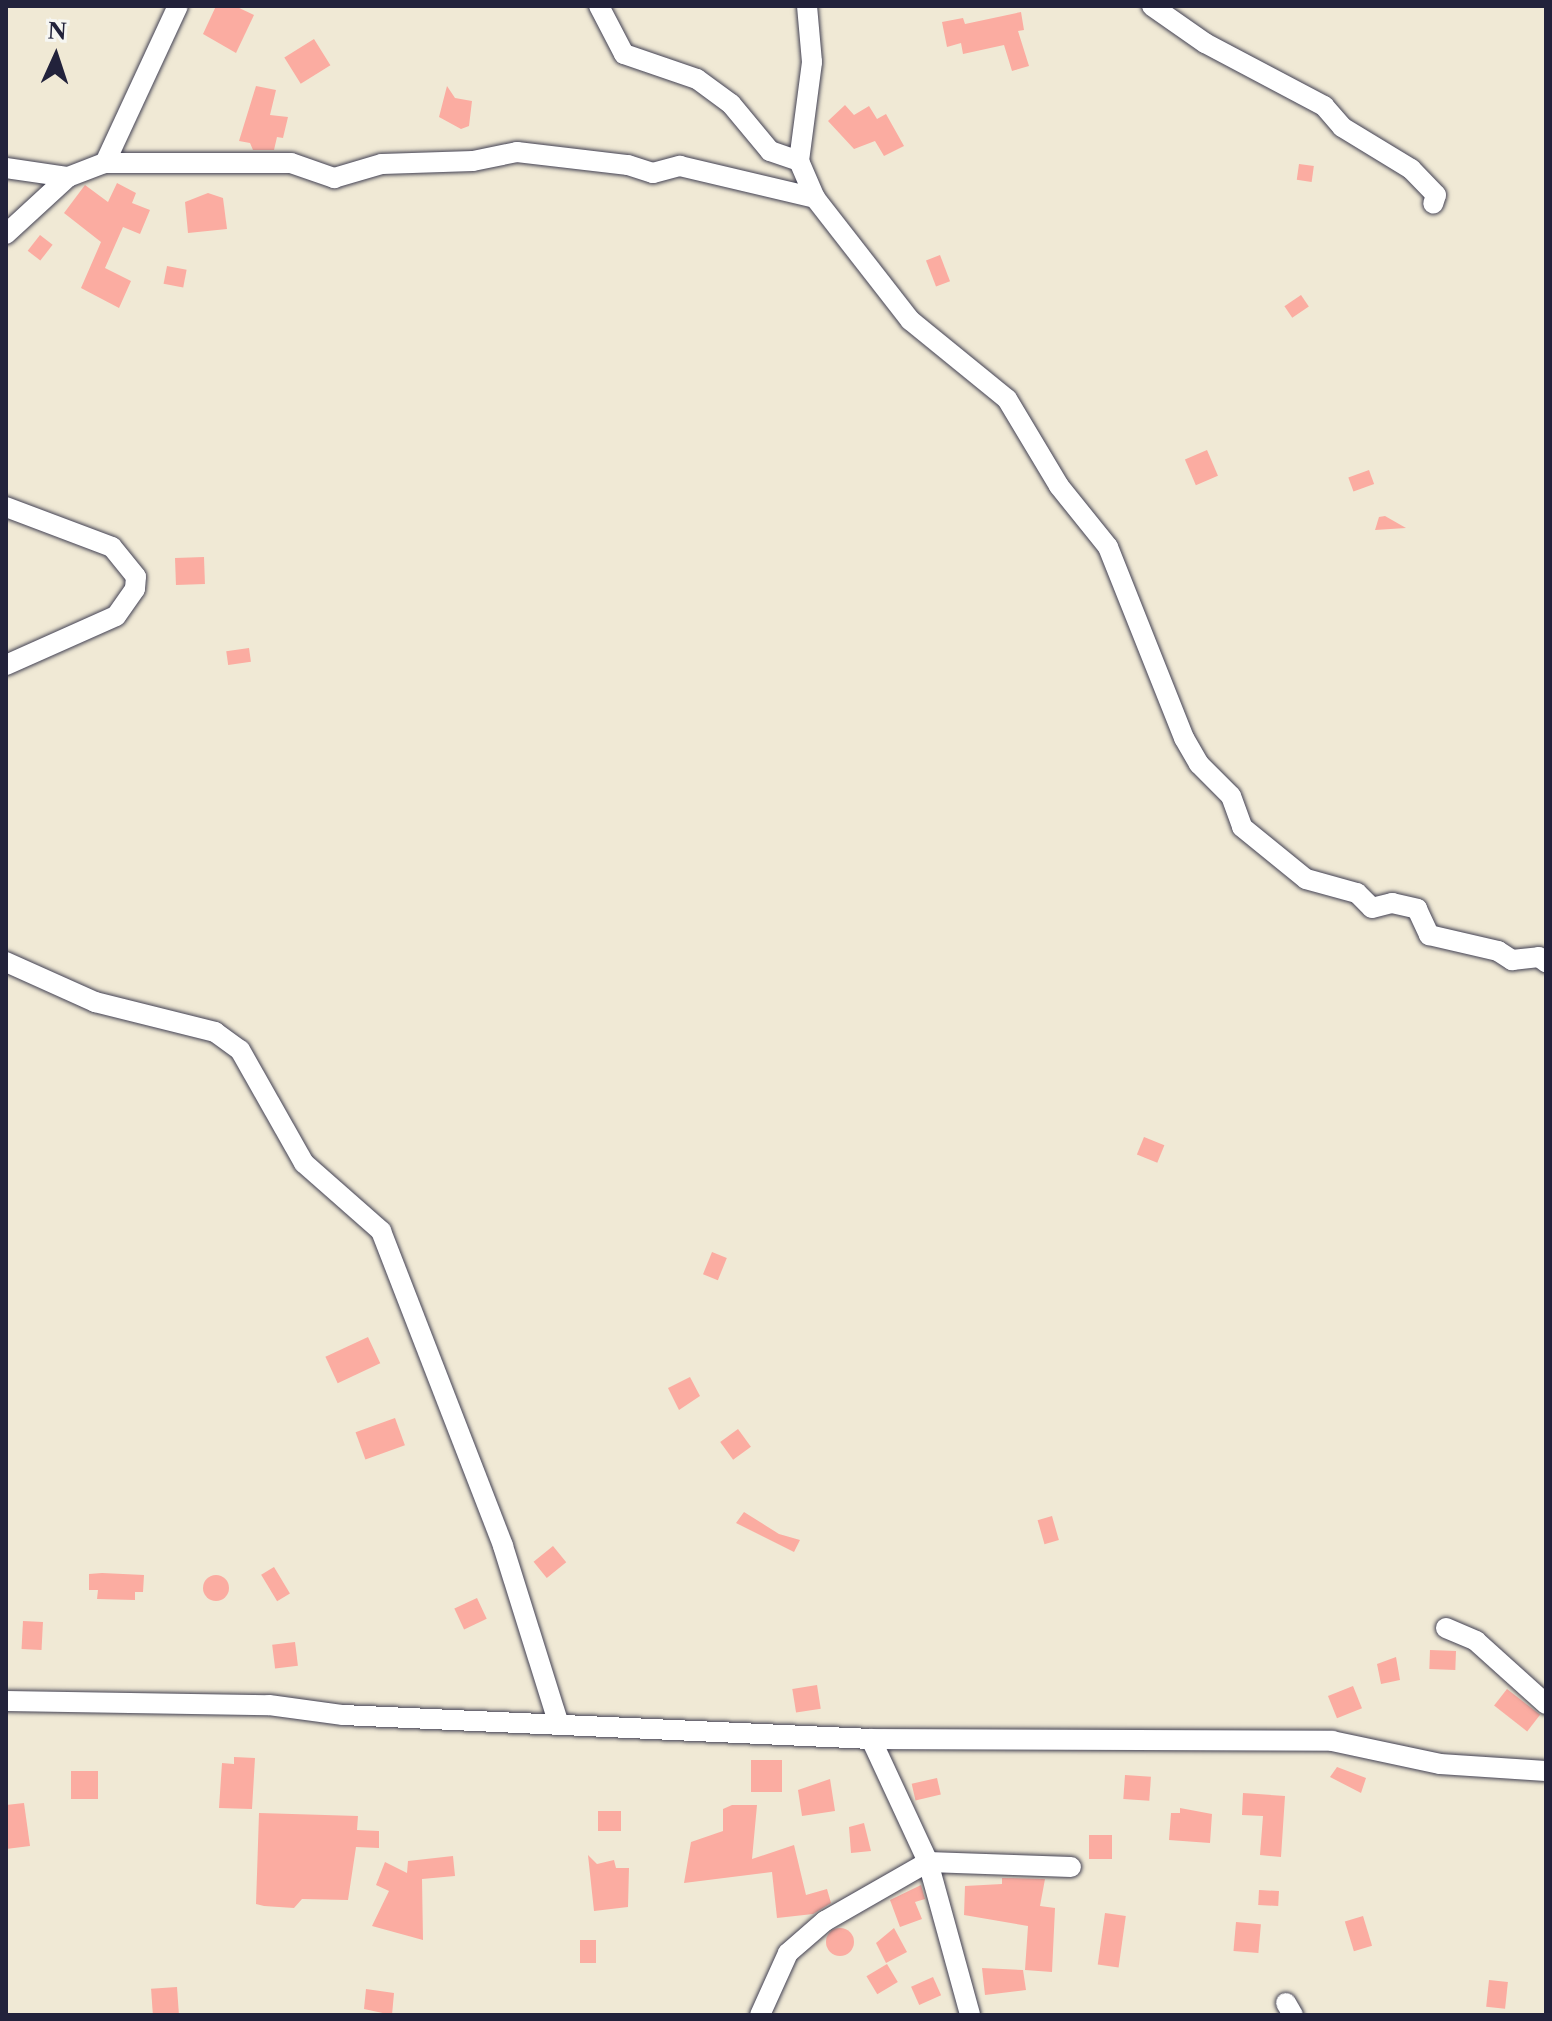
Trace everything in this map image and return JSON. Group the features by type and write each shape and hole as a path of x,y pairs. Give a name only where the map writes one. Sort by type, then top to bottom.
{"street":[{"path":"105,163 178,6"},
{"path":"599,6 624,54 697,79 731,104 770,151 799,161"},
{"path":"807,6 812,62 799,161 815,198 910,320 1007,399 1059,486 1108,547 1184,738 1199,764 1231,796 1242,827 1306,879 1357,893 1372,908 1392,903 1417,909 1429,935 1498,951 1512,960 1539,957 1546,962"},
{"path":"1152,6 1205,43 1324,106 1342,127 1411,169 1436,195 1433,204"},
{"path":"6,234 68,177 105,163 291,163 334,178 382,164 473,161 517,152 628,165 653,173 680,166 787,188 815,198"},
{"path":"6,168 68,177"},
{"path":"6,507 112,547 136,577 135,589 116,616 6,665"},
{"path":"6,962 95,1002 215,1032 240,1050 304,1163 381,1231 503,1546 558,1721"},
{"path":"1446,1628 1476,1641 1501,1669 1546,1704"},
{"path":"6,1701 269,1705 343,1715 558,1721 871,1739 1332,1741 1440,1764 1546,1771"},
{"path":"871,1739 928,1862 970,2014"},
{"path":"760,2015 788,1953 825,1921 928,1862 1071,1867"}],"building":[{"path":"216,6 235,6 254,15 236,53 203,34"},
{"path":"1021,12 1024,30 1018,31 1029,66 1012,71 1004,45 963,54 961,43 947,47 942,22 963,18 965,24"},
{"path":"314,39 330,65 301,84 284,58"},
{"path":"256,86 276,90 270,115 288,117 283,138 277,137 274,150 253,150 250,143 239,141"},
{"path":"447,86 455,98 472,101 469,126 461,129 439,117"},
{"path":"845,105 854,115 869,106 877,119 886,114 904,146 884,156 875,141 854,149 828,121"},
{"path":"1299,164 1314,166 1312,182 1297,180"},
{"path":"117,183 136,193 132,203 150,210 140,234 123,227 105,268 131,281 119,308 81,288 101,242 64,213 85,185 108,202"},
{"path":"208,193 223,198 227,229 188,233 185,202"},
{"path":"40,235 53,245 40,261 28,251"},
{"path":"940,255 950,281 936,287 926,260"},
{"path":"167,266 187,270 183,287 164,284"},
{"path":"1301,295 1309,307 1292,318 1284,306"},
{"path":"1207,450 1218,476 1196,485 1185,459"},
{"path":"1369,470 1374,484 1353,492 1348,478"},
{"path":"1385,516 1406,528 1375,530 1379,517"},
{"path":"204,557 205,584 176,585 175,558"},
{"path":"249,648 251,662 228,665 226,651"},
{"path":"1144,1137 1164,1145 1157,1163 1137,1155"},
{"path":"712,1252 727,1258 718,1280 703,1274"},
{"path":"368,1337 380,1363 338,1383 325,1357"},
{"path":"690,1377 700,1396 679,1410 668,1388"},
{"path":"395,1418 405,1445 365,1460 356,1432"},
{"path":"738,1429 751,1447 733,1460 720,1442"},
{"path":"744,1512 779,1534 800,1540 794,1552 736,1523"},
{"path":"1052,1516 1059,1540 1044,1544 1038,1520"},
{"path":"553,1546 566,1562 547,1578 534,1562"},
{"path":"274,1567 290,1594 277,1601 261,1575"},
{"path":"89,1574 144,1575 143,1592 135,1592 135,1600 97,1599 98,1590 89,1590"},
{"path":"216,1575 225,1579 229,1588 225,1597 216,1601 207,1597 203,1588 207,1579"},
{"path":"477,1598 487,1619 464,1629 454,1609"},
{"path":"23,1621 43,1622 42,1650 22,1649"},
{"path":"295,1642 298,1666 275,1669 272,1645"},
{"path":"1430,1650 1456,1651 1455,1670 1429,1669"},
{"path":"1396,1657 1400,1680 1381,1684 1377,1664"},
{"path":"817,1685 821,1709 796,1713 792,1689"},
{"path":"1353,1686 1362,1708 1337,1718 1328,1696"},
{"path":"1507,1689 1540,1715 1527,1731 1494,1706"},
{"path":"234,1757 255,1758 252,1809 219,1808 222,1763 234,1764"},
{"path":"751,1760 782,1760 782,1792 751,1792"},
{"path":"1337,1767 1366,1778 1361,1793 1330,1777"},
{"path":"71,1771 98,1771 98,1799 71,1799"},
{"path":"1125,1775 1151,1777 1149,1801 1123,1799"},
{"path":"937,1778 941,1795 915,1800 912,1784"},
{"path":"830,1779 835,1811 802,1816 798,1790"},
{"path":"1243,1793 1285,1796 1281,1857 1260,1855 1263,1816 1242,1815"},
{"path":"24,1803 30,1846 6,1849 6,1805"},
{"path":"732,1805 757,1805 752,1859 794,1845 806,1895 827,1889 831,1903 813,1914 777,1918 772,1872 684,1883 691,1842 723,1831 723,1809"},
{"path":"1180,1808 1212,1814 1210,1843 1169,1840 1171,1813 1180,1813"},
{"path":"598,1811 621,1811 621,1831 598,1831"},
{"path":"259,1813 358,1816 357,1830 379,1831 379,1848 356,1847 348,1900 302,1899 294,1908 256,1904"},
{"path":"864,1823 871,1851 851,1853 849,1827"},
{"path":"1089,1835 1112,1835 1112,1859 1089,1859"},
{"path":"588,1855 597,1864 614,1860 616,1868 629,1868 628,1907 594,1911"},
{"path":"453,1856 455,1876 422,1879 423,1940 372,1926 389,1891 376,1885 385,1862 407,1873 408,1861"},
{"path":"1002,1878 1045,1879 1040,1906 1055,1908 1052,1972 1025,1970 1028,1926 964,1915 965,1886 1002,1884"},
{"path":"921,1885 925,1899 915,1902 922,1919 900,1927 890,1900"},
{"path":"1259,1890 1279,1891 1278,1906 1258,1905"},
{"path":"1105,1913 1126,1916 1119,1967 1098,1964"},
{"path":"1363,1916 1372,1946 1354,1951 1345,1922"},
{"path":"1236,1922 1261,1924 1258,1953 1233,1951"},
{"path":"840,1928 850,1932 854,1942 850,1952 840,1956 830,1952 826,1942 830,1932"},
{"path":"894,1928 907,1952 886,1963 876,1943"},
{"path":"580,1940 596,1940 596,1963 580,1963"},
{"path":"887,1964 898,1982 877,1994 866,1976"},
{"path":"982,1968 1023,1970 1026,1990 985,1995"},
{"path":"933,1977 941,1995 919,2005 911,1987"},
{"path":"1489,1980 1508,1982 1505,2009 1486,2007"},
{"path":"177,1987 179,2015 153,2015 151,1989"},
{"path":"366,1989 394,1993 392,2015 364,2009"}]}
